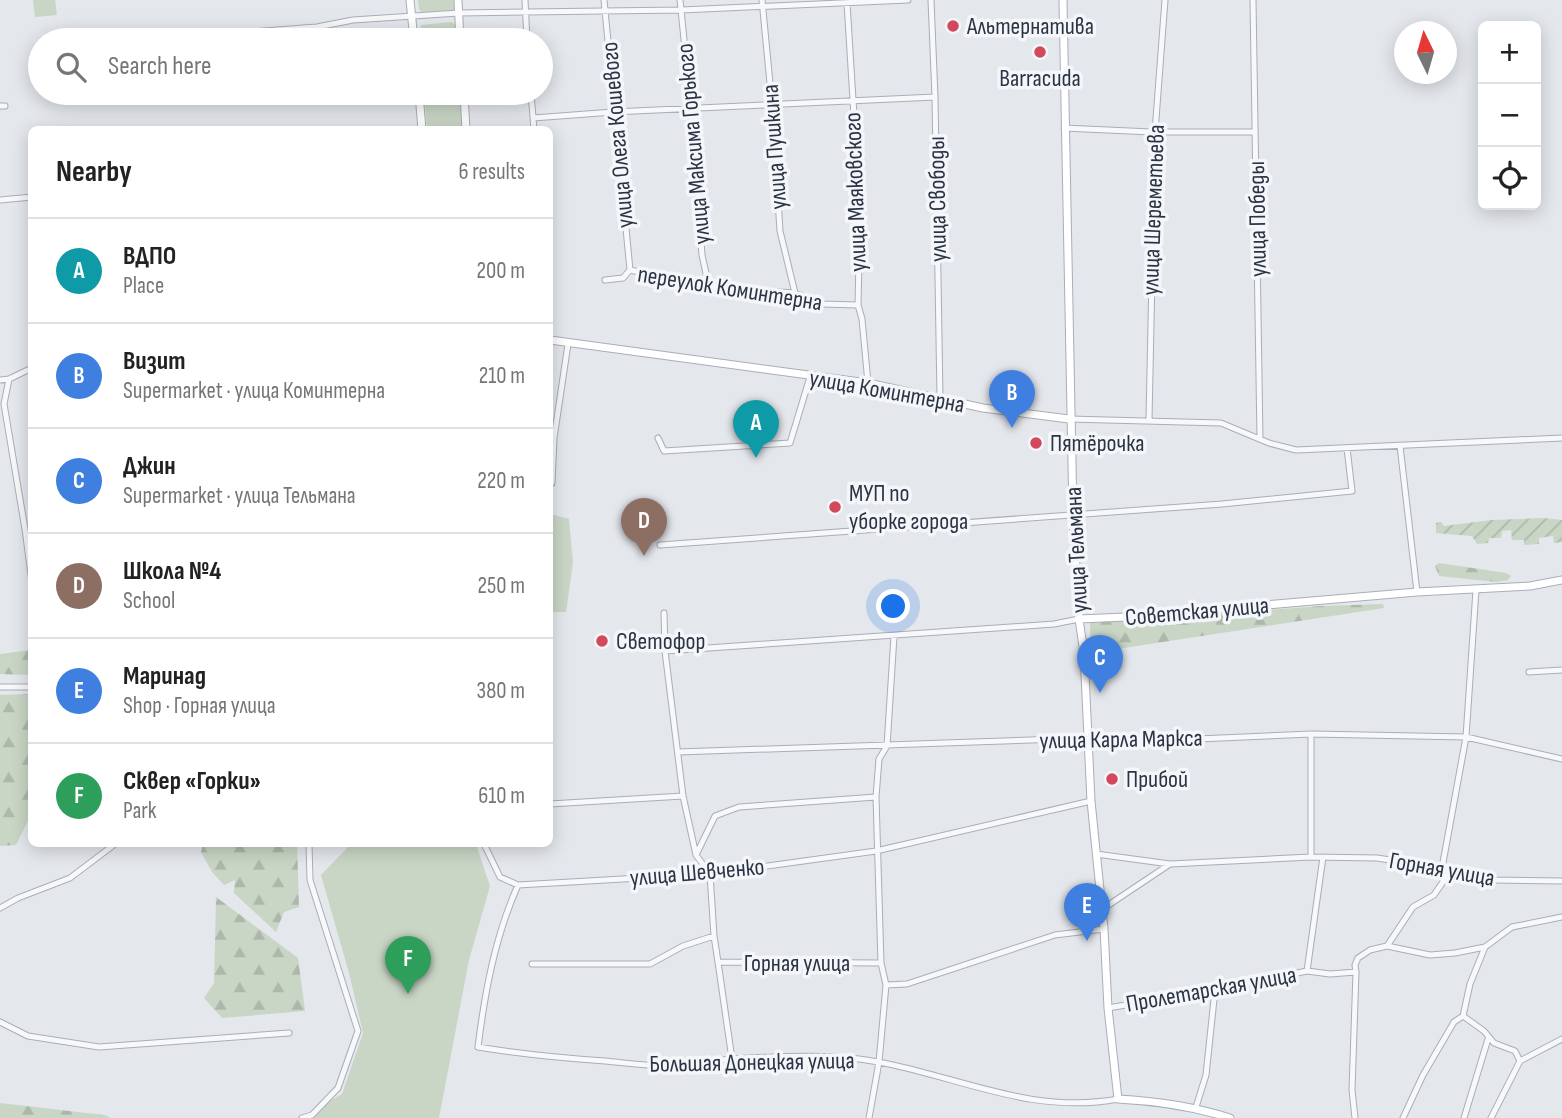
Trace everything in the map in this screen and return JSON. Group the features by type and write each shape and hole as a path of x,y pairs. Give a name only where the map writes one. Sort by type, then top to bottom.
{"street":[{"path":"410,0 413,28"},
{"path":"458,0 460,28"},
{"path":"525,0 527,28"},
{"name":"улица Олега Кошевого","path":"604,0 629,270"},
{"name":"улица Максима Горького","path":"680,0 702,255 709,287"},
{"path":"304,28 412,15 681,10 763,3 908,0"},
{"name":"улица Свободы","path":"931,0 940,398"},
{"name":"улица Тельмана","path":"1063,0 1069,419 1073,513 1079,619 1084,653 1091,801 1118,1099"},
{"name":"улица Шереметьева","path":"1149,420 1149,324 1156,132 1165,0"},
{"name":"улица Победы","path":"1253,0 1260,439"},
{"name":"улица Маяковского","path":"846,2 860,214 858,305 868,383"},
{"name":"улица Пушкина","path":"763,3 780,231 794,293"},
{"path":"533,118 935,97"},
{"path":"420,105 422,126"},
{"path":"465,105 466,126"},
{"path":"532,105 534,126"},
{"path":"1064,128 1255,132"},
{"path":"0,200 28,197"},
{"name":"переулок Коминтерна","path":"606,279 623,278 629,270 709,287 794,293 822,304 858,305"},
{"name":"улица Коминтерна","path":"553,341 868,383 983,408 1069,419 1221,423 1296,450 1562,438"},
{"path":"553,460 568,344"},
{"path":"0,380 9,379 28,370"},
{"path":"658,438 664,451 790,443 810,377"},
{"path":"9,379 4,404 28,547"},
{"path":"1400,446 1417,592"},
{"path":"660,545 1352,492 1348,448"},
{"name":"Советская улица","path":"665,651 1054,624 1079,619 1417,592 1530,586 1562,580"},
{"path":"1442,868 1466,737 1476,590"},
{"path":"664,613 665,651 684,796 696,855 710,874 714,936"},
{"path":"876,851 878,760 887,746 894,636"},
{"path":"1529,672 1562,670"},
{"path":"0,687 28,687"},
{"path":"1311,734 1311,856"},
{"name":"улица Карла Маркса","path":"678,752 1088,738 1106,743 1311,734 1466,737 1562,759"},
{"path":"553,804 684,796"},
{"path":"696,855 715,817 739,807 876,797"},
{"name":"улица Шевченко","path":"518,885 710,874 876,851 1091,801"},
{"path":"0,908 18,898 71,878 111,847"},
{"path":"302,1118 312,1115 338,1088 358,1031 310,880 309,847"},
{"path":"485,847 500,877 518,885"},
{"name":"Горная улица","path":"876,851 881,963 886,985 907,984 1055,935 1104,929"},
{"name":"Горная улица","path":"1096,854 1170,864 1311,856 1377,858 1495,880 1562,881"},
{"path":"1307,971 1323,857"},
{"path":"1101,910 1170,864"},
{"path":"1387,946 1413,907 1434,895 1451,870"},
{"name":"Большая Донецкая улица","path":"518,885 495,948 483,1006 478,1048 522,1055 670,1066 732,1059 837,1057 879,1062 922,1072 974,1089 1042,1101 1070,1104 1118,1099 1158,1101 1196,1107 1230,1118"},
{"path":"1355,1118 1352,1090 1355,965 1358,958 1370,950 1387,946 1430,955 1485,947 1512,927 1562,917"},
{"name":"Горная улица","path":"532,964 650,964 683,946 714,936 718,962 881,963"},
{"path":"1403,1118 1454,1022 1464,1016 1470,984 1485,947"},
{"path":"718,962 732,1059"},
{"name":"Пролетарская улица","path":"1108,1008 1307,971 1330,974 1356,972"},
{"path":"869,1118 879,1062 886,985"},
{"path":"1196,1107 1206,1075 1215,990"},
{"path":"1464,1016 1484,1031 1488,1039 1515,1051 1520,1061"},
{"path":"0,1022 28,1036 99,1048 289,1033"},
{"path":"1464,1118 1488,1039"},
{"path":"1491,1118 1520,1061 1562,1039"}],"green space":[{"path":"33,0 55,0 57,15 35,17"},
{"path":"418,0 457,0 457,8 452,11 422,13"},
{"path":"452,22 457,28 421,28 421,25"},
{"path":"425,105 462,105 463,126 427,126"},
{"path":"553,515 569,519 573,563 566,612 553,612"},
{"path":"1492,520 1562,520 1562,542 1554,543 1553,536 1539,538 1539,544 1524,545 1524,540 1512,540 1511,530 1502,531 1501,538 1489,538 1488,543 1477,544 1472,536 1436,533 1436,523 1441,522 1444,526"},
{"path":"1439,563 1511,576 1508,580 1496,582 1439,576 1435,566"},
{"path":"1383,604 1384,608 1091,653 1090,623"},
{"path":"28,650 28,675 0,674 0,654"},
{"path":"28,694 28,821 16,845 0,846 0,695"},
{"path":"202,847 297,847 299,907 284,912 276,932 234,893 235,880 224,885 212,872 201,852"},
{"path":"348,847 477,847 490,886 469,960 439,1118 301,1118 342,1094 363,1033 321,875"},
{"path":"216,897 298,958 305,1011 222,1018 204,998 214,983"},
{"path":"0,1103 104,1115 111,1118 0,1118"}],"place":[{"name":"Альтернатива","path":"953,26"},
{"name":"Barracuda","path":"1040,52"},
{"name":"Визит","path":"1012,428"},
{"name":"Пятёрочка","path":"1036,443"},
{"name":"ВДПО","path":"756,458"},
{"name":"МУП по уборке города","path":"835,507"},
{"name":"Школа №4","path":"644,556"},
{"name":"Светофор","path":"602,641"},
{"name":"Джин","path":"1100,693"},
{"name":"Прибой","path":"1112,779"},
{"name":"Маринад","path":"1087,941"},
{"name":"Сквер «Горки»","path":"408,994"}]}
